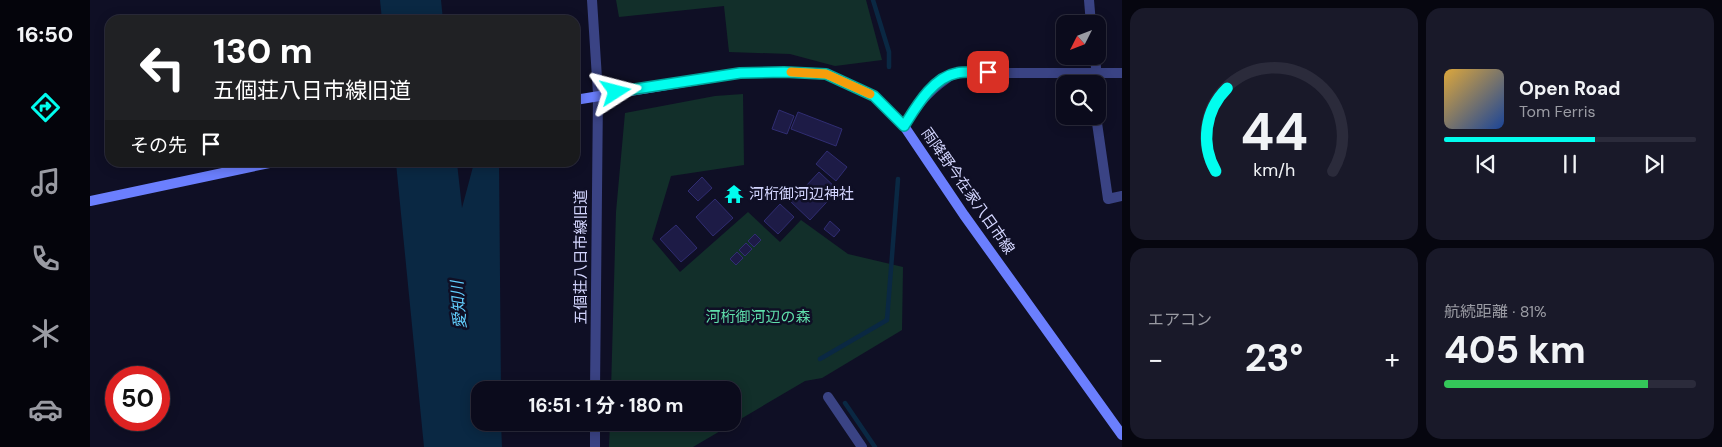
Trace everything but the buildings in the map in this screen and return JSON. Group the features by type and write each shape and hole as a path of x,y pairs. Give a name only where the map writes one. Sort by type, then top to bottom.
{"main road":[{"name":"雨降野今在家八日市線","path":"580,98 740,73 784,72 826,74 874,96 904,126 964,215 1122,435"},
{"path":"90,201 250,167"}],"street":[{"name":"五個荘八日市線旧道","path":"592,0 598,94 595,381"},
{"path":"1089,0 1090,15"},
{"path":"1096,65 1097,74"},
{"path":"904,126 919,102 939,83 955,73 1097,74 1122,72"},
{"path":"1097,125 1108,199 1122,196"},
{"path":"828,397 862,447"},
{"path":"595,431 595,447"}],"green space":[{"path":"616,0 866,0 882,60 835,66 790,54 729,52 724,6 619,17"},
{"name":"河桁御河辺の森","path":"743,94 744,165 671,176 652,239 680,272 748,212 780,242 801,220 848,254 903,267 902,330 822,378 805,381 741,419 741,381 611,381 616,212 625,113 715,96"},
{"name":"河桁御河辺の森","path":"610,431 720,431 693,447 609,447"}],"water":[{"path":"380,0 441,0 442,15 382,15"},
{"name":"愛知川","path":"396,167 457,167 462,208 473,167 499,167 501,381 471,381 471,431 501,431 502,447 424,447"}],"waterway":[{"path":"873,0 889,52 889,67"},
{"path":"820,359 887,320 898,179"},
{"path":"845,403 875,447"}],"slow traffic":[{"path":"791,72 826,74 870,94"}],"place":[{"name":"河桁御河辺神社","path":"734,194"}],"route":[{"path":"616,92 740,73 784,72 826,74 874,96 904,126 919,102 939,83 955,73 988,72"}]}
